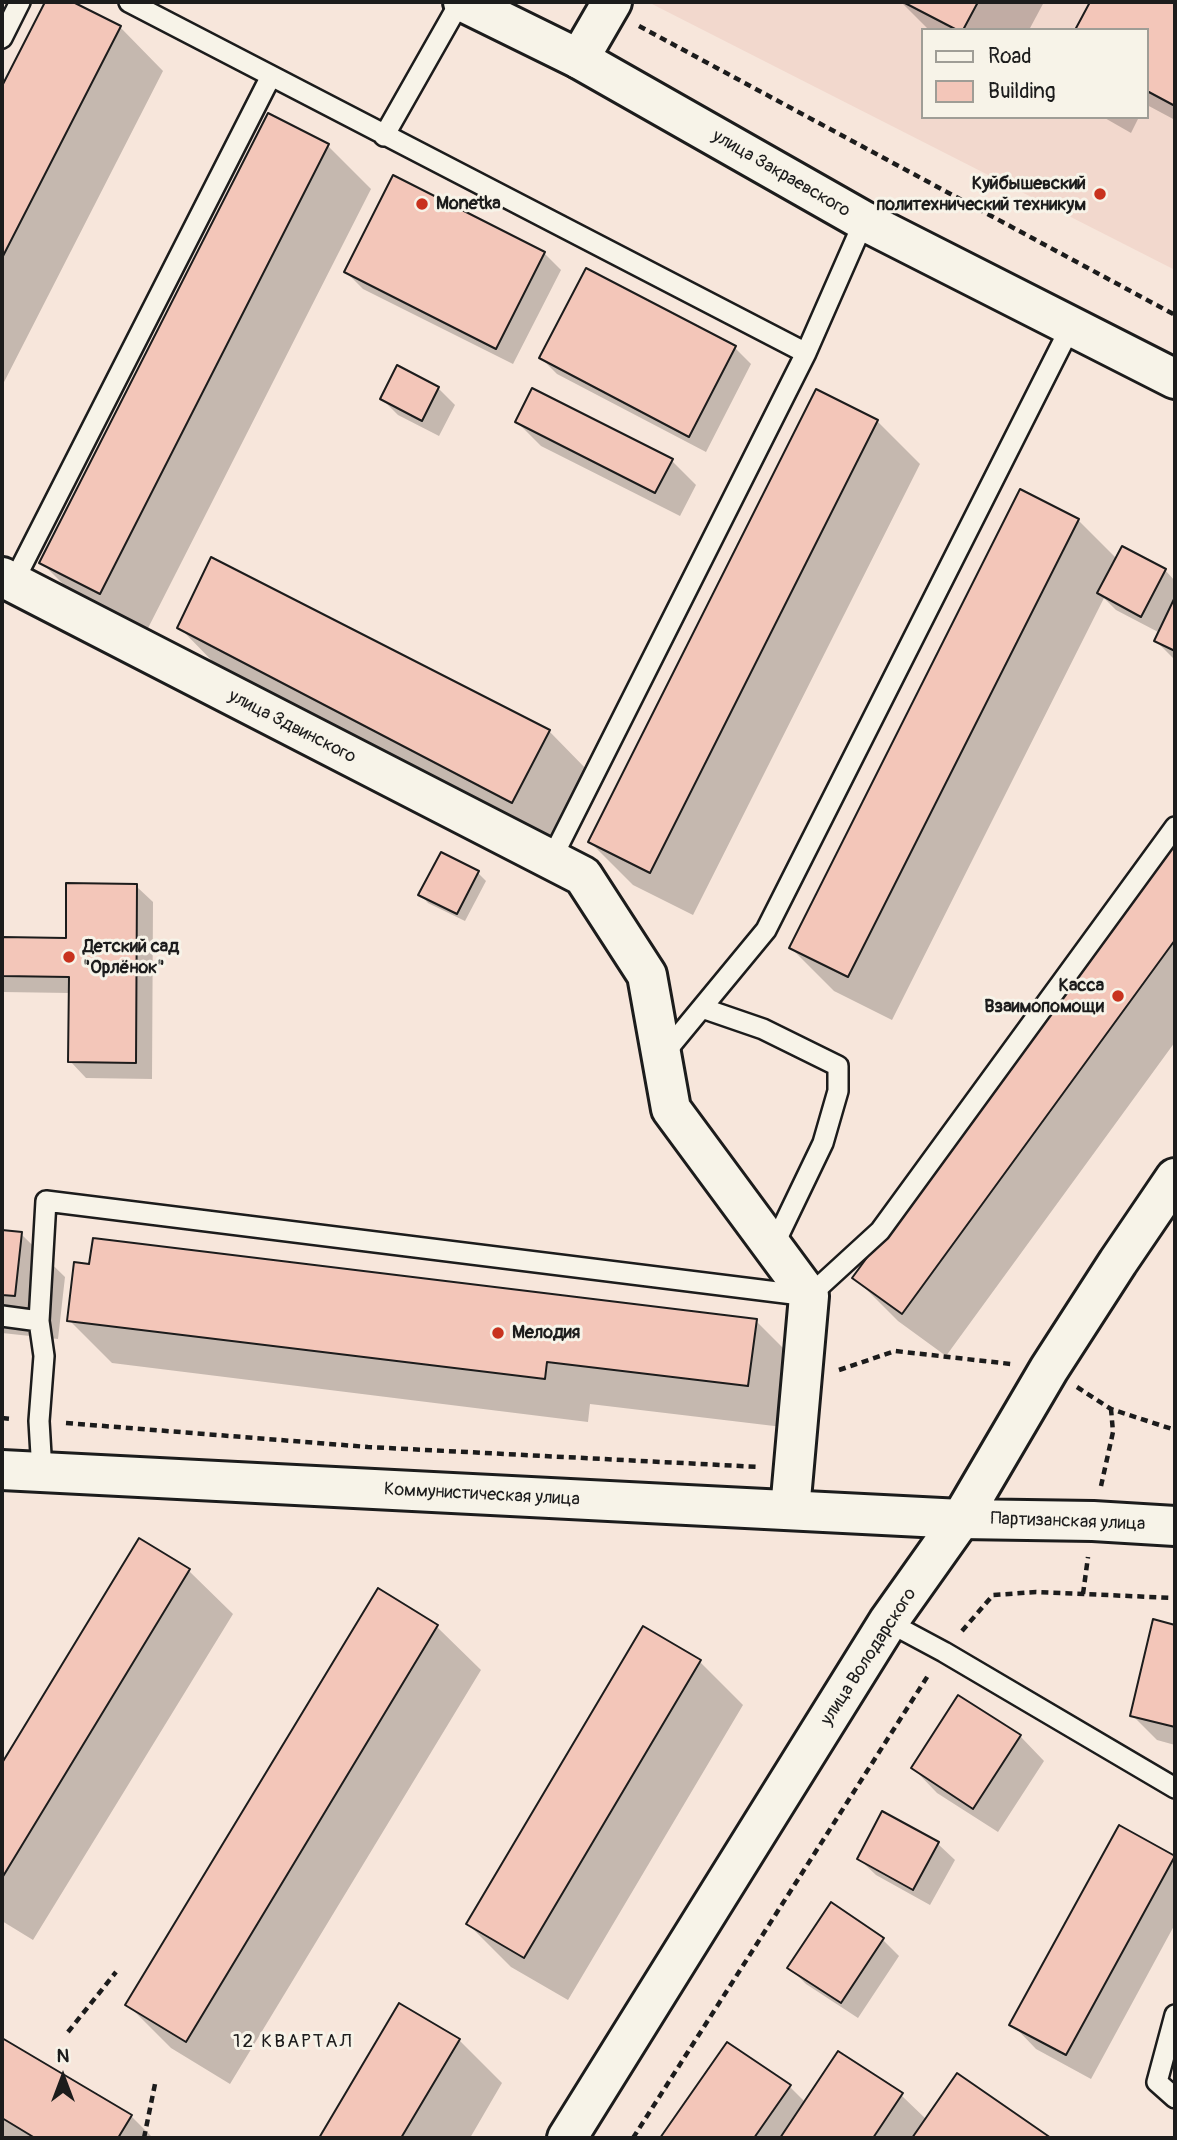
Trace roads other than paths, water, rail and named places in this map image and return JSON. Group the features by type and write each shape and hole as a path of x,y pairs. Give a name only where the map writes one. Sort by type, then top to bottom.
{"street":[{"name":"улица Закраевского","path":"461,2 579,59 864,221 1175,379"},
{"path":"579,59 610,6"},
{"name":"улица Здвинского","path":"7,580 567,868"},
{"path":"567,868 647,975 671,1109 809,1296 790,1510"},
{"name":"улица Володарского","path":"567,2138 888,1622 961,1519 1049,1370 1175,1178"},
{"name":"Коммунистическая улица","path":"2,1470 961,1519"},
{"name":"Партизанская улица","path":"961,1519 1093,1521 1175,1526"}],"lane":[{"path":"2,38 20,2"},
{"path":"129,2 806,353"},
{"path":"384,136 461,2"},
{"path":"7,580 271,76"},
{"path":"567,868 806,353 864,221"},
{"path":"661,1056 766,930 1071,326"},
{"path":"42,1472 39,1421 44,1356 39,1321 46,1201 809,1296 880,1231 1175,827"},
{"path":"702,1008 763,1029 838,1066 838,1091 823,1143 773,1247"},
{"path":"2,1316 39,1321"},
{"path":"888,1622 1175,1788"},
{"path":"1175,2015 1157,2082 1175,2098"}],"place":[{"name":"Куйбышевский политехнический техникум","path":"1100,194"},
{"name":"Monetka","path":"422,204"},
{"name":"Детский сад \"Орлёнок\"","path":"69,957"},
{"name":"Касса Взаимопомощи","path":"1118,996"},
{"name":"Мелодия","path":"498,1333"}],"district":[{"name":"12 КВАРТАЛ","path":"293,2042"}]}
